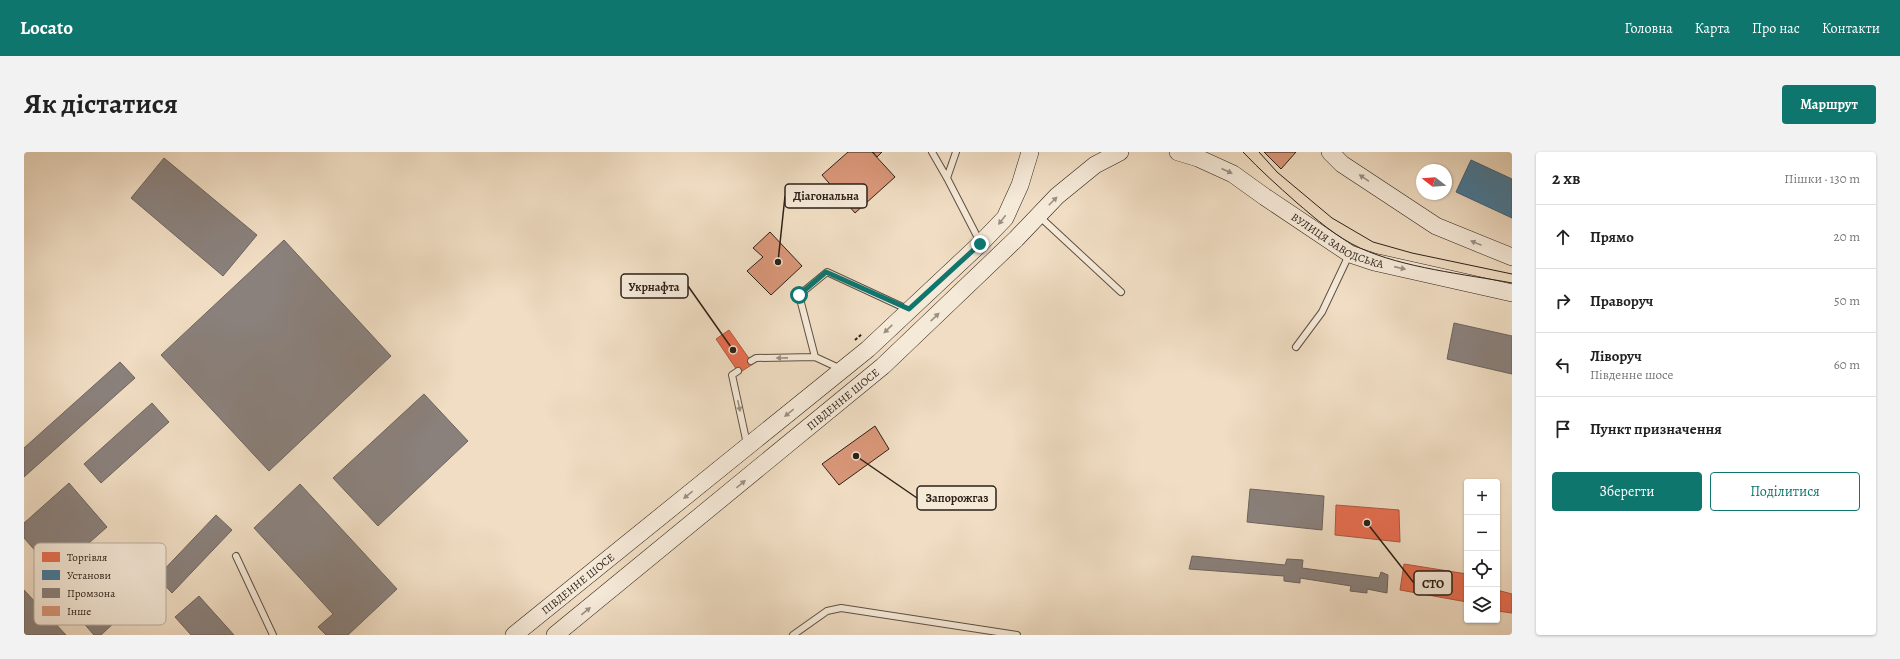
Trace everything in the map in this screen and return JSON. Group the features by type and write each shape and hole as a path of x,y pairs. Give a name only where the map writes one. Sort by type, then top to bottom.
{"main road":[{"name":"ПІВДЕННЕ ШОСЕ","path":"514,635 868,349 980,244 1005,218 1020,185 1030,152"},
{"name":"ПІВДЕННЕ ШОСЕ","path":"555,635 616,587 883,366 1039,216 1057,196 1095,165 1120,152"},
{"name":"ВУЛИЦЯ ЗАВОДСЬКА","path":"1178,152 1198,158 1233,174 1350,254 1374,262 1512,293"},
{"path":"1330,152 1342,164 1436,226 1512,258"},
{"path":"601,565 616,587"}],"lane":[{"path":"932,152 947,178 980,244"},
{"path":"947,178 956,152"},
{"path":"1039,216 1120,292"},
{"path":"1296,347 1322,312 1350,254"},
{"path":"815,357 799,295 826,272 909,309"},
{"path":"751,361 756,358 815,357 842,370"},
{"path":"738,371 732,375 747,447"},
{"path":"236,556 272,635"},
{"path":"793,635 827,611 841,608 1018,635"}],"path":[{"path":"851,344 862,334"}],"building: Торгівля":[{"path":"729,330 753,364 739,373 716,339"},
{"path":"1336,505 1399,510 1400,542 1335,535"},
{"path":"1404,564 1464,574 1464,601 1400,590"},
{"path":"1500,591 1512,594 1512,613 1500,611"}],"building: Установи":[{"path":"1471,160 1512,179 1512,218 1456,192"}],"building: Промзона":[{"path":"164,158 257,235 223,276 131,198"},
{"path":"284,240 391,356 269,471 161,355"},
{"path":"1454,323 1512,336 1512,374 1447,359"},
{"path":"120,362 135,378 24,477 24,448"},
{"path":"424,394 468,441 378,526 333,478"},
{"path":"152,403 169,422 101,483 84,464"},
{"path":"69,483 107,527 89,543 34,543 34,549 24,538 24,523"},
{"path":"300,484 397,589 348,635 326,635 318,627 333,614 254,528"},
{"path":"1250,489 1324,496 1322,530 1247,522"},
{"path":"216,515 232,530 172,593 166,587 166,568"},
{"path":"1192,556 1285,565 1287,559 1303,560 1302,568 1379,578 1381,572 1388,575 1387,593 1367,589 1367,593 1350,591 1351,586 1300,578 1300,583 1284,581 1284,576 1189,569"},
{"path":"24,590 34,601 34,625 57,625 66,635 24,635"},
{"path":"199,596 234,635 191,635 175,617"},
{"path":"85,625 112,625 101,635 94,635"}],"building: Інше":[{"path":"848,152 872,152 895,177 855,213 822,175"},
{"path":"873,152 882,152 877,157"},
{"path":"1264,152 1296,152 1281,169"},
{"path":"770,232 802,266 771,295 747,271 763,257 753,248"},
{"path":"875,426 889,449 839,485 822,464"}],"tram line":[{"path":"1243,152 1296,202 1334,233 1351,244 1396,261 1512,283"},
{"path":"1259,152 1277,172 1332,218 1373,242 1412,253 1512,274"}],"place":[{"name":"Діагональна","path":"778,262"},
{"name":"Укрнафта","path":"733,350"},
{"name":"Запорожгаз","path":"856,456"},
{"name":"СТО","path":"1367,523"}],"route":[{"path":"799,295 826,272 909,309 980,244"}]}
